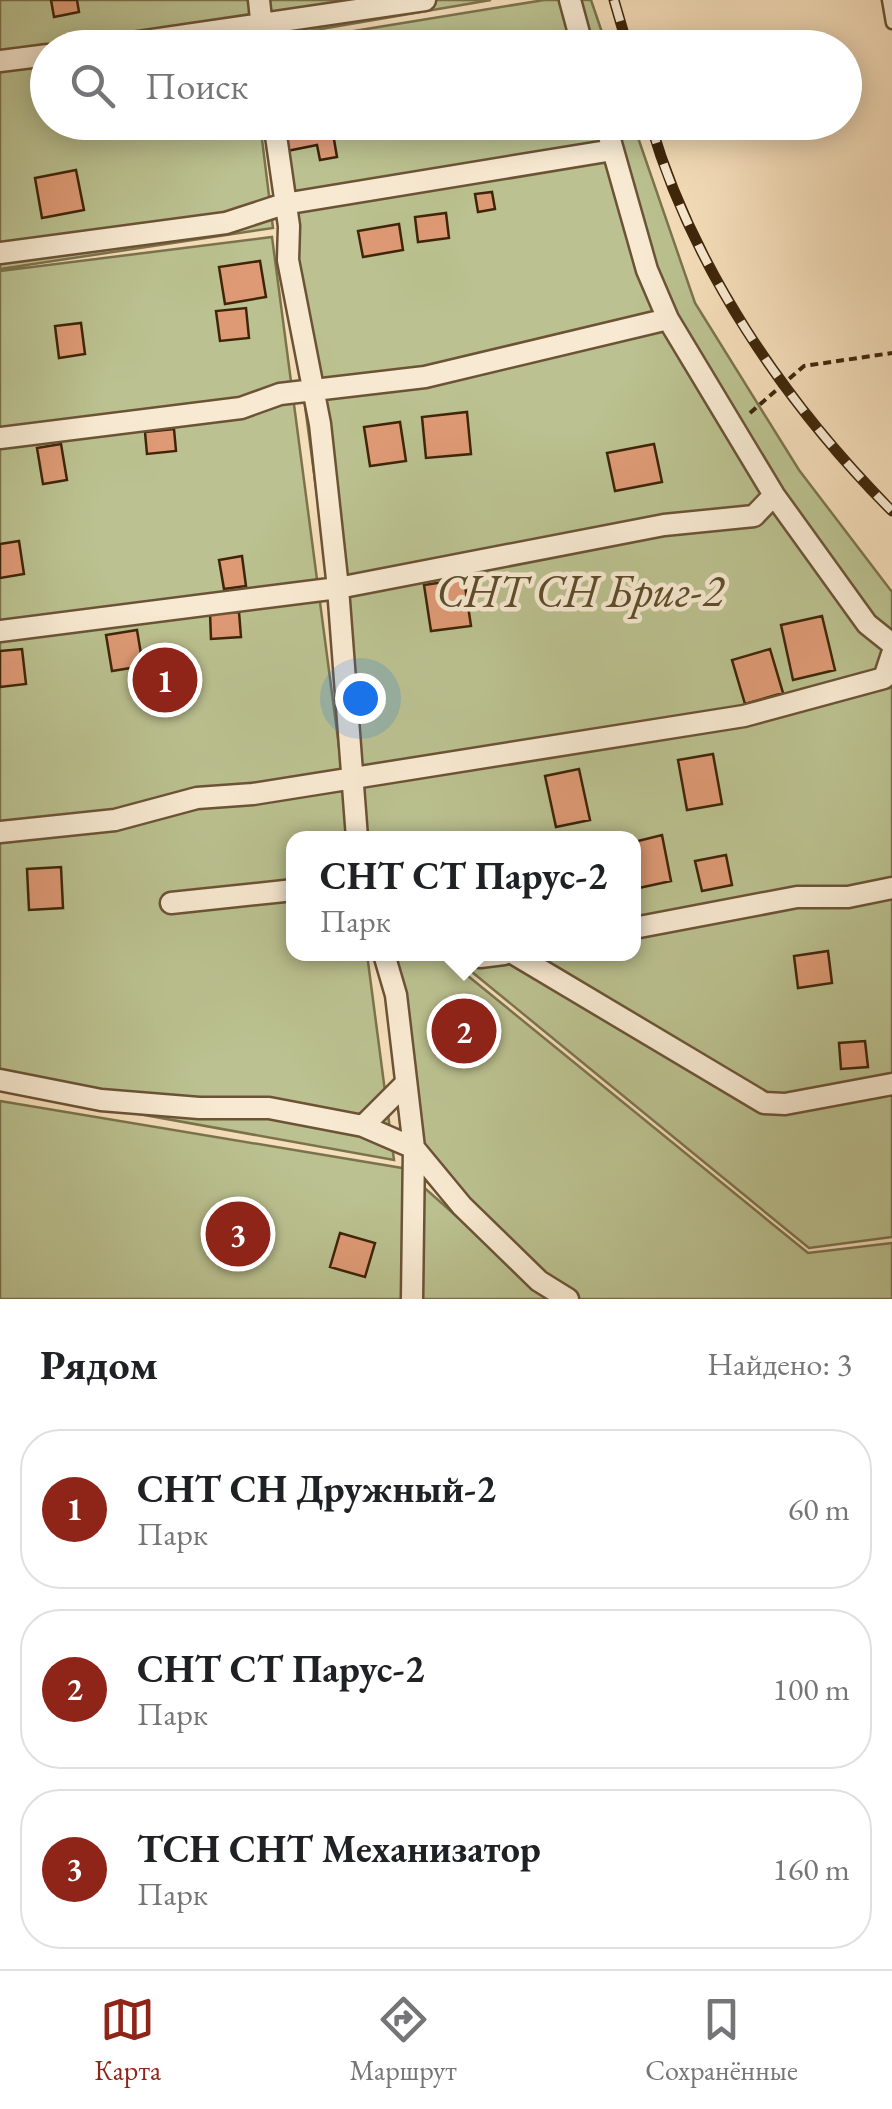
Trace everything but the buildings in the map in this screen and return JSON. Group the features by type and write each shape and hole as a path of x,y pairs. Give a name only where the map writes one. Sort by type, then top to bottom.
{"street":[{"path":"259,0 262,30"},
{"path":"220,30 425,0"},
{"path":"570,0 579,30"},
{"path":"0,62 30,57"},
{"path":"276,140 289,226 288,260 320,424 338,588 356,831"},
{"path":"610,140 647,270 668,319 774,494 867,624 892,644"},
{"path":"0,253 226,224 284,204 613,150"},
{"path":"0,438 241,408 280,394 425,378 668,319"},
{"path":"0,631 338,588 664,526 754,516 774,494"},
{"path":"0,832 115,820 197,798 253,794 352,774 744,716 884,678 892,654"},
{"path":"641,927 797,898 848,897 892,888"},
{"path":"171,903 286,891"},
{"path":"386,961 396,995 414,1148 412,1299"},
{"path":"526,961 764,1103 785,1104 892,1084"},
{"path":"0,1080 101,1100 199,1108 269,1108 363,1126 414,1148 462,1206 539,1281 568,1299"},
{"path":"363,1126 404,1085"}],"lane":[{"path":"888,0 892,22"}],"path":[{"path":"733,422 761,407 804,366 892,353"}],"green space":[{"path":"0,0 491,0 315,30 30,30 30,140 262,140 273,228 0,269"},
{"path":"544,0 591,0 601,30 360,30"},
{"name":"СНТ СН Бриг-2","path":"269,140 639,140 695,303 799,470 892,592 892,1237 809,1248 459,961 641,961 641,831 362,831"},
{"path":"272,237 350,831 286,831 286,961 368,961 394,1160 0,1089 0,271"},
{"path":"384,961 450,961 808,1253 892,1243 892,1299 556,1299 404,1161"},
{"path":"0,1101 402,1168 550,1299 0,1299"}],"railway":[{"path":"614,0 623,30"},
{"path":"656,140 691,230 747,331 815,425 892,511"}],"place":[{"name":"СНТ СН Дружный-2","path":"165,680"},
{"name":"СНТ СТ Парус-2","path":"464,1031"},
{"name":"ТСН СНТ Механизатор","path":"238,1234"}]}
